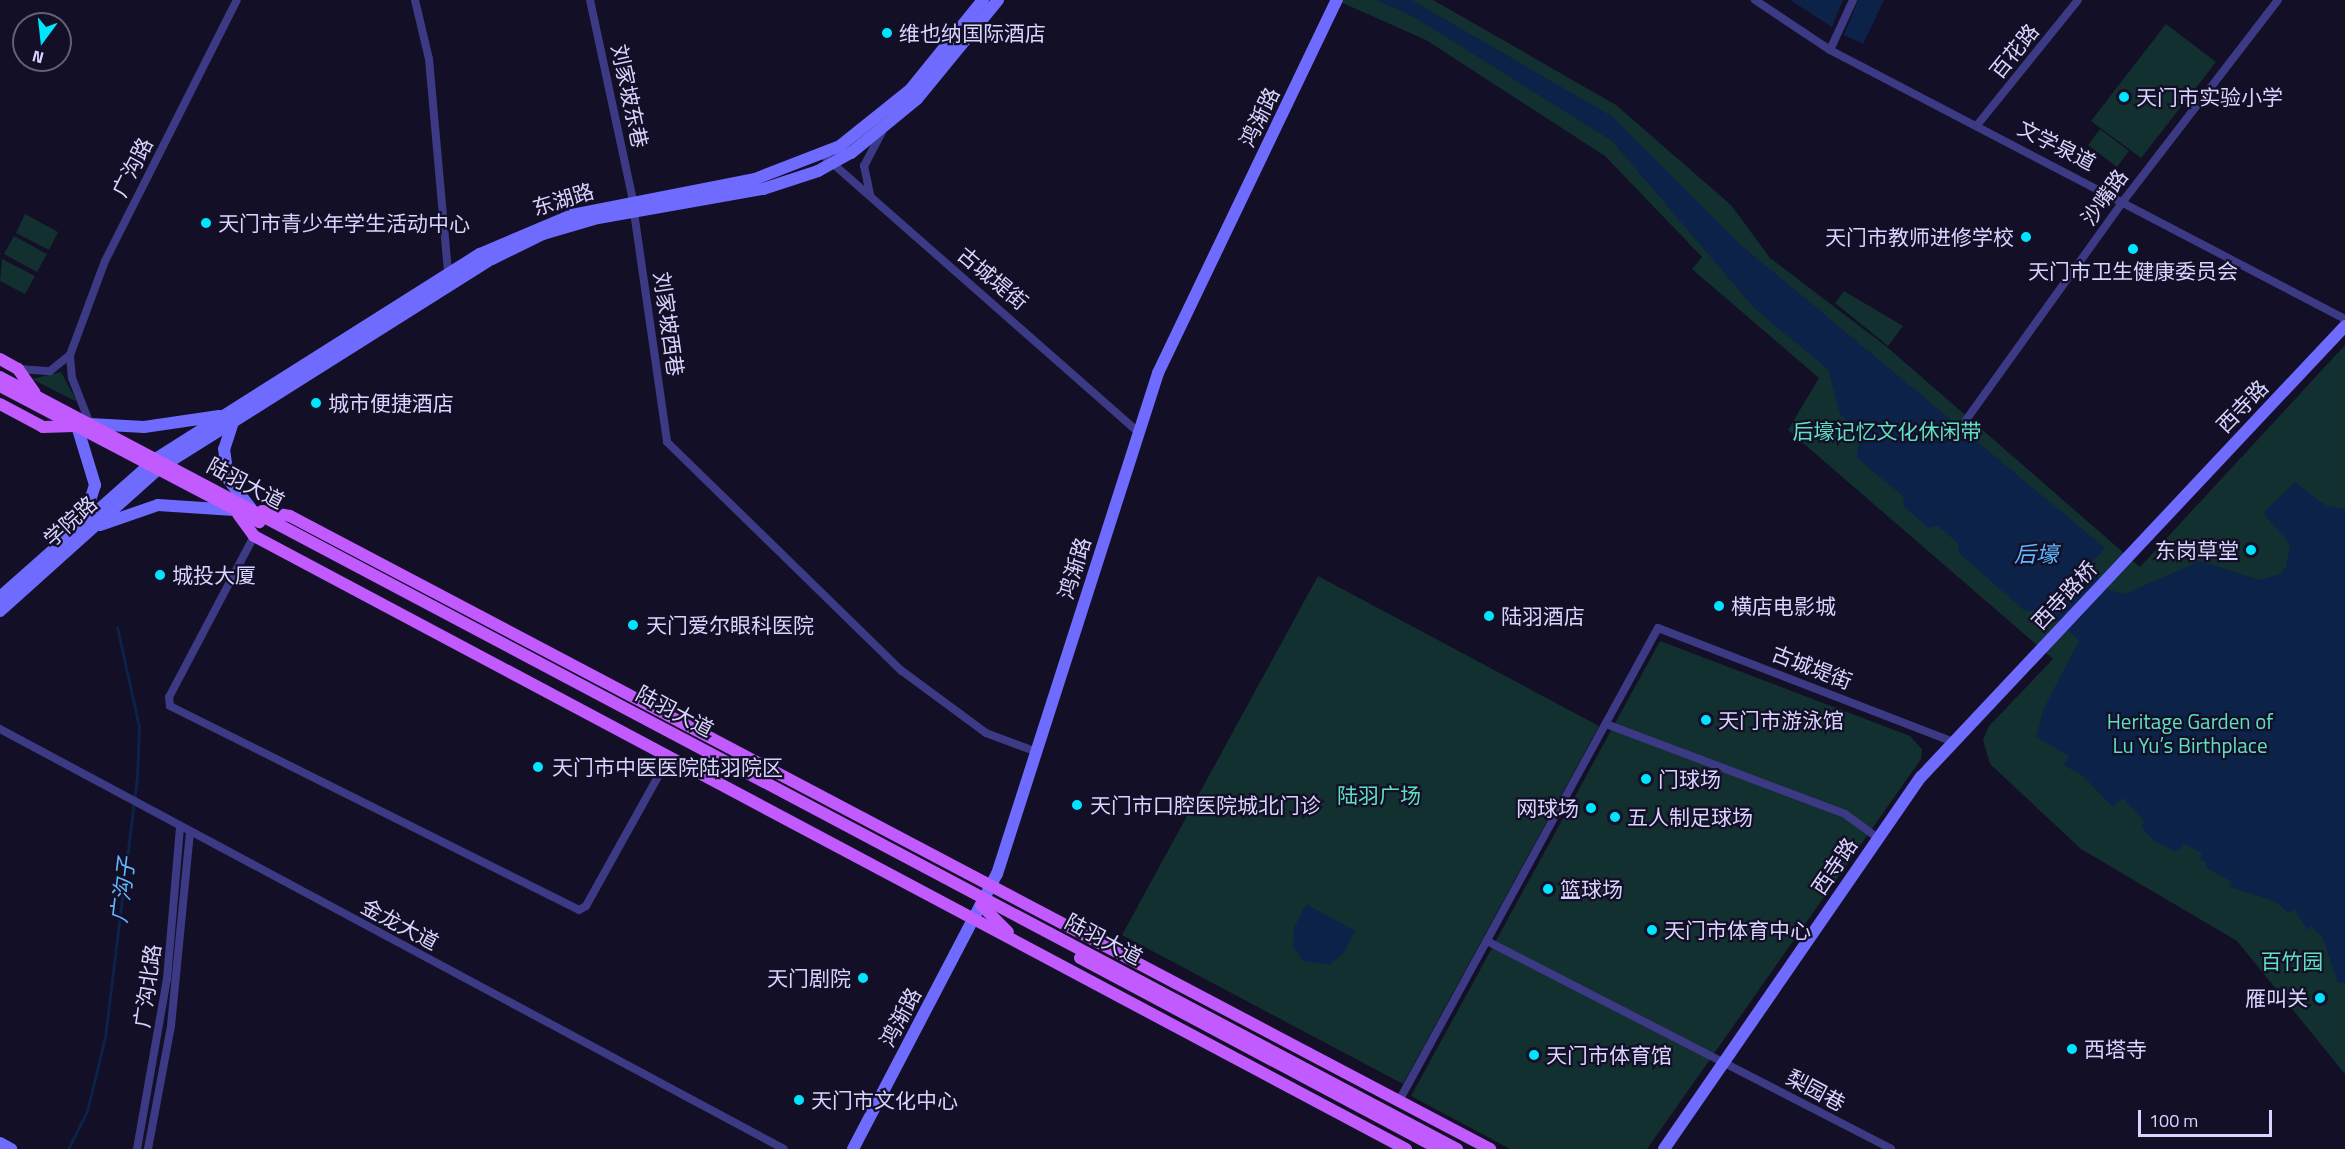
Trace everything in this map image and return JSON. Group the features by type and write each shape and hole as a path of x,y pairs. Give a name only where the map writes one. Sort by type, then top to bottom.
{"main road":[{"name":"东湖路","path":"230,418 448,272 539,226 738,183 823,155 855,136 906,94 983,0"},
{"name":"东湖路","path":"158,463 509,250 561,228 633,206 763,189 832,164 884,129 930,85 998,0"},
{"name":"鸿渐路","path":"853,1149 992,884 1037,752 1137,431 1161,365 1337,0"},
{"name":"西寺路","path":"2168,513 2345,326"},
{"path":"0,359 18,369 37,396"},
{"name":"陆羽大道","path":"0,376 90,424 236,510 1458,1149"},
{"name":"陆羽大道","path":"0,386 77,426 252,509 1439,1149"},
{"path":"0,404 43,427 77,426 95,485 85,527"},
{"path":"90,424 144,427 230,418 224,449 228,479 252,509 290,516 1025,901 1490,1149"},
{"name":"学院路","path":"0,597 158,463"},
{"path":"85,527 158,505 236,510 254,536 1406,1149"},
{"name":"西寺路桥","path":"1989,704 2168,513"},
{"name":"学院路","path":"0,611 85,527"},
{"name":"西寺路","path":"1664,1149 1725,1063 1877,837 1953,742 1989,704"},
{"path":"983,902 1025,901"},
{"path":"983,902 1019,942"},
{"path":"1271,1032 1288,1059"},
{"path":"1323,1106 1373,1114"},
{"path":"0,1143 12,1149"}],"street":[{"name":"广沟路","path":"70,355 108,254 237,0"},
{"path":"415,0 429,59 448,272"},
{"name":"刘家坡东巷","path":"590,0 633,206"},
{"name":"文学泉道","path":"1755,0 1830,50 2124,200 2345,319"},
{"path":"1830,50 1853,0"},
{"name":"百花路","path":"1978,124 2078,0"},
{"name":"沙嘴路","path":"1966,420 2124,200 2278,0"},
{"path":"876,202 863,174 869,151 884,129"},
{"name":"古城堤街","path":"823,155 1137,431"},
{"name":"刘家坡西巷","path":"633,206 668,442 822,598 902,671 986,733 1037,752"},
{"path":"18,369 50,371 70,355"},
{"path":"70,355 72,378 90,424"},
{"path":"254,536 169,697 170,706 579,910 586,906 669,757"},
{"name":"古城堤街","path":"1606,724 1658,628 1953,742"},
{"path":"1400,1100 1606,724 1845,814 1877,837"},
{"name":"金龙大道","path":"0,729 190,833 784,1149"},
{"name":"广沟北路","path":"137,1149 167,979 180,827"},
{"name":"广沟北路","path":"148,1149 171,1026 190,833"},
{"name":"梨园巷","path":"1487,940 1890,1149"}],"green space":[{"name":"Heritage Garden of Lu Yu’s Birthplace","path":"1336,0 1433,0 1616,105 1731,205 1770,258 1887,347 2140,567 2345,345 2345,1074 2237,941 2081,849 1990,764 1983,740 1989,726 2053,659 1788,430 1819,378 1692,269 1702,257 1605,156 1426,40"},
{"path":"2166,24 2216,62 2141,158 2091,121"},
{"path":"2100,129 2129,151 2117,167 2088,145"},
{"path":"25,214 58,232 49,250 16,233"},
{"path":"14,236 47,254 37,272 4,254"},
{"path":"2,259 35,276 25,294 0,281"},
{"path":"1844,291 1903,326 1888,346 1835,303"},
{"path":"61,372 76,400 75,401 32,379"},
{"name":"陆羽广场","path":"1318,576 1599,726 1403,1084 1122,935"},
{"name":"天门市体育中心","path":"1660,641 1910,736 1922,749 1921,759 1647,1149 1510,1149 1411,1096"}],"water":[{"name":"Heritage Garden of Lu Yu’s Birthplace","path":"1376,0 1412,0 1613,117 1741,245 2105,548 2088,567 2109,590 2125,594 2200,561 2260,580 2280,574 2286,567 2290,544 2263,513 2295,482 2325,505 2345,509 2345,983 2338,983 2323,938 2311,926 2307,930 2294,909 2289,913 2274,901 2230,887 2232,882 2205,867 2207,863 2200,859 2202,854 2185,844 2176,852 2153,840 2141,826 2145,822 2123,798 2113,807 2083,776 2064,765 2069,756 2036,737 2044,708 2079,641 2050,611 2025,611 1958,552 1959,544 1938,526 1929,528 1903,506 1904,497 1857,458 1860,431 1840,414 1828,369 1755,309 1612,141 1414,17"},
{"path":"1790,0 1843,0 1832,27"},
{"path":"1858,0 1884,0 1863,44 1844,35"},
{"path":"1306,904 1355,931 1343,954 1329,965 1303,961 1293,946 1294,928"}],"waterway":[{"name":"广沟子","path":"68,1149 87,1111 105,1037 137,776 139,727 117,627"}],"place":[{"name":"维也纳国际酒店","path":"887,33"},
{"name":"天门市实验小学","path":"2124,97"},
{"name":"天门市青少年学生活动中心","path":"206,223"},
{"name":"天门市教师进修学校","path":"2026,237"},
{"name":"天门市卫生健康委员会","path":"2133,249"},
{"name":"城市便捷酒店","path":"316,403"},
{"name":"东岗草堂","path":"2251,550"},
{"name":"城投大厦","path":"160,575"},
{"name":"横店电影城","path":"1719,606"},
{"name":"陆羽酒店","path":"1489,616"},
{"name":"天门爱尔眼科医院","path":"633,625"},
{"name":"天门市游泳馆","path":"1706,720"},
{"name":"天门市中医医院陆羽院区","path":"538,767"},
{"name":"门球场","path":"1646,779"},
{"name":"天门市口腔医院城北门诊","path":"1077,805"},
{"name":"网球场","path":"1591,808"},
{"name":"五人制足球场","path":"1615,817"},
{"name":"篮球场","path":"1548,889"},
{"name":"天门市体育中心","path":"1652,930"},
{"name":"天门剧院","path":"863,978"},
{"name":"雁叫关","path":"2320,998"},
{"name":"西塔寺","path":"2072,1049"},
{"name":"天门市体育馆","path":"1534,1055"},
{"name":"天门市文化中心","path":"799,1100"}],"park label":[{"name":"后壕记忆文化休闲带","path":"1887,431"},
{"name":"百竹园","path":"2292,961"}],"water label":[{"name":"后壕","path":"2036,555"}]}
